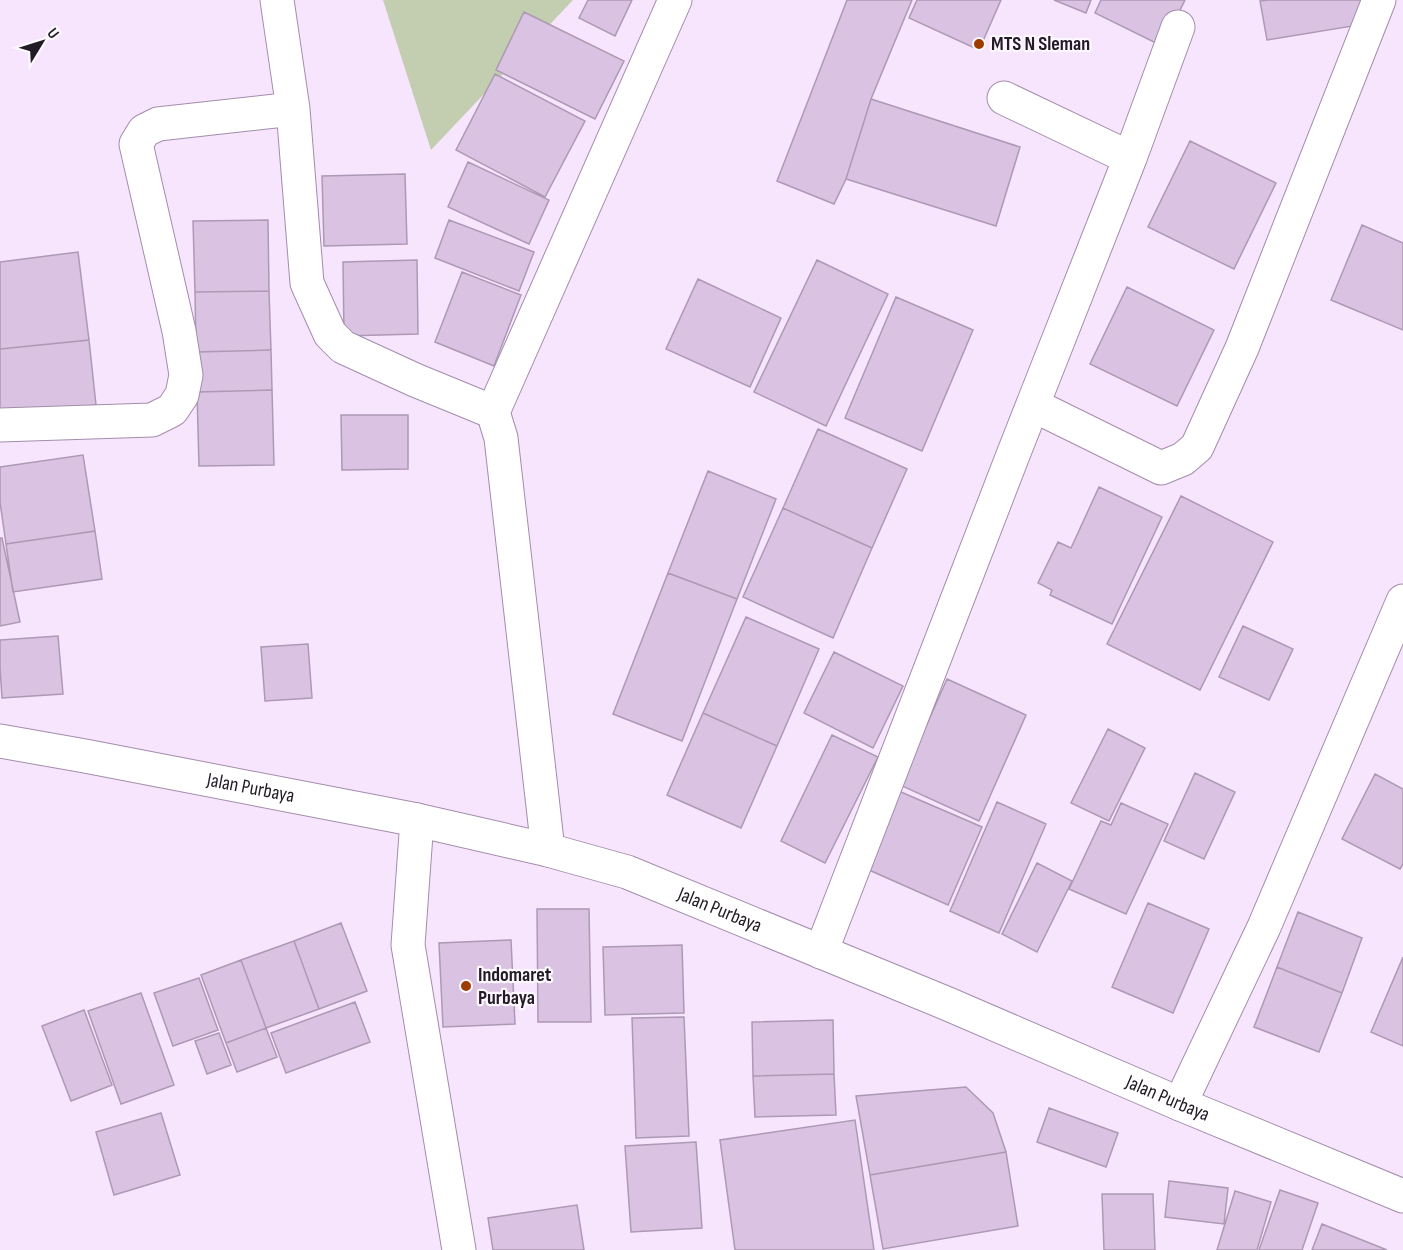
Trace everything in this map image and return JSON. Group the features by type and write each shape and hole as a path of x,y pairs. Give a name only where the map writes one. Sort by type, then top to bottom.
{"street":[{"path":"278,0 293,109 307,283 330,334 343,347 493,412"},
{"path":"548,850 501,438 493,412 675,0"},
{"path":"1033,405 1161,468 1183,459 1197,447 1242,348 1379,0"},
{"path":"821,952 1130,158 1178,27"},
{"path":"1004,98 1130,158"},
{"path":"0,425 152,420 172,410 182,395 186,375 179,331 136,144 144,131 158,124 293,109"},
{"path":"1180,1104 1264,927 1403,601"},
{"name":"Jalan Purbaya","path":"0,741 417,820 548,850 627,872 948,1004 1180,1104 1403,1196"},
{"path":"417,820 408,945 459,1250"}],"green space":[{"path":"383,0 573,0 431,150"}],"building":[{"path":"588,0 632,0 615,36 579,18"},
{"path":"847,0 912,0 871,99 846,179 834,204 777,181"},
{"path":"917,0 1001,0 979,50 909,18"},
{"path":"1054,0 1091,0 1086,13"},
{"path":"1101,0 1185,0 1162,46 1095,13"},
{"path":"1361,0 1365,24 1267,40 1260,1"},
{"path":"524,12 624,61 595,119 496,70"},
{"path":"495,74 585,121 545,197 456,150"},
{"path":"871,99 1020,147 996,226 846,179"},
{"path":"1190,141 1276,183 1234,269 1148,227"},
{"path":"468,162 549,200 529,244 448,207"},
{"path":"405,174 407,244 324,246 322,176"},
{"path":"268,220 269,291 195,292 193,221"},
{"path":"449,220 534,252 519,291 435,258"},
{"path":"1362,225 1403,243 1403,330 1331,300"},
{"path":"78,252 89,340 0,349 0,262"},
{"path":"417,260 418,334 344,336 343,262"},
{"path":"817,260 888,294 826,426 754,392"},
{"path":"462,272 521,295 494,366 435,342"},
{"path":"698,279 781,318 750,387 666,349"},
{"path":"1127,287 1214,330 1177,406 1090,364"},
{"path":"269,291 271,350 196,352 195,292"},
{"path":"896,297 973,330 922,451 845,418"},
{"path":"89,340 96,405 0,416 0,349"},
{"path":"271,350 272,390 197,392 196,352"},
{"path":"272,390 274,465 199,466 197,392"},
{"path":"341,415 408,415 408,469 342,470"},
{"path":"818,429 907,469 872,548 783,508"},
{"path":"83,455 95,531 6,544 0,502 0,467"},
{"path":"708,471 776,499 737,599 668,573"},
{"path":"1099,487 1162,517 1112,624 1050,595 1052,590 1038,583 1058,542 1071,548"},
{"path":"1181,496 1273,542 1200,690 1107,644"},
{"path":"783,508 872,548 833,638 743,597"},
{"path":"95,531 102,579 13,592 6,544"},
{"path":"0,538 2,538 20,622 0,626"},
{"path":"668,573 737,599 682,741 613,714"},
{"path":"746,617 819,649 777,746 703,713"},
{"path":"1243,626 1293,649 1269,700 1219,677"},
{"path":"58,636 63,694 2,698 0,640"},
{"path":"308,644 312,698 265,701 261,647"},
{"path":"834,652 903,686 873,748 804,713"},
{"path":"947,679 1026,715 979,821 900,785"},
{"path":"703,713 777,746 741,828 667,795"},
{"path":"1108,729 1145,748 1109,821 1071,803"},
{"path":"832,735 878,757 825,863 781,841"},
{"path":"1195,773 1235,792 1204,859 1164,841"},
{"path":"1375,774 1403,789 1403,864 1400,869 1342,839"},
{"path":"894,789 982,827 948,905 860,866"},
{"path":"997,802 1046,824 999,933 950,911"},
{"path":"1121,803 1168,824 1126,914 1069,889 1101,821 1111,825"},
{"path":"1037,863 1072,881 1037,952 1002,934"},
{"path":"1148,903 1209,929 1173,1013 1112,987"},
{"path":"537,909 589,909 591,1022 538,1022"},
{"path":"1298,912 1362,938 1342,993 1277,967"},
{"path":"341,923 367,991 319,1009 294,941"},
{"path":"511,940 515,1024 443,1027 439,943"},
{"path":"294,941 319,1009 266,1028 241,960"},
{"path":"682,945 684,1013 605,1015 603,947"},
{"path":"1403,957 1403,1046 1371,1032"},
{"path":"241,960 266,1028 226,1043 201,975"},
{"path":"1277,967 1342,993 1319,1052 1254,1027"},
{"path":"199,978 218,1030 173,1046 154,993"},
{"path":"141,993 174,1085 121,1104 88,1011"},
{"path":"355,1002 370,1042 286,1073 271,1033"},
{"path":"84,1010 112,1085 71,1101 42,1026"},
{"path":"684,1017 689,1136 636,1138 632,1018"},
{"path":"833,1020 834,1074 753,1076 752,1022"},
{"path":"266,1028 277,1057 237,1072 226,1043"},
{"path":"219,1033 231,1065 207,1074 195,1041"},
{"path":"834,1074 836,1115 755,1117 753,1076"},
{"path":"966,1087 993,1113 1006,1152 870,1175 856,1096"},
{"path":"1049,1108 1118,1133 1106,1167 1037,1142"},
{"path":"161,1113 180,1175 114,1195 96,1132"},
{"path":"855,1120 874,1250 735,1250 720,1140"},
{"path":"696,1142 702,1228 631,1232 625,1146"},
{"path":"1006,1152 1018,1226 883,1249 870,1175"},
{"path":"1169,1181 1228,1188 1224,1224 1165,1217"},
{"path":"1280,1190 1318,1203 1302,1250 1259,1250"},
{"path":"1235,1191 1271,1202 1257,1250 1217,1250"},
{"path":"1102,1194 1153,1194 1155,1250 1104,1250"},
{"path":"577,1205 584,1250 493,1250 488,1218"},
{"path":"1322,1224 1387,1250 1312,1250"}],"place":[{"name":"MTS N Sleman","path":"979,44"},
{"name":"Indomaret Purbaya","path":"466,986"}]}
